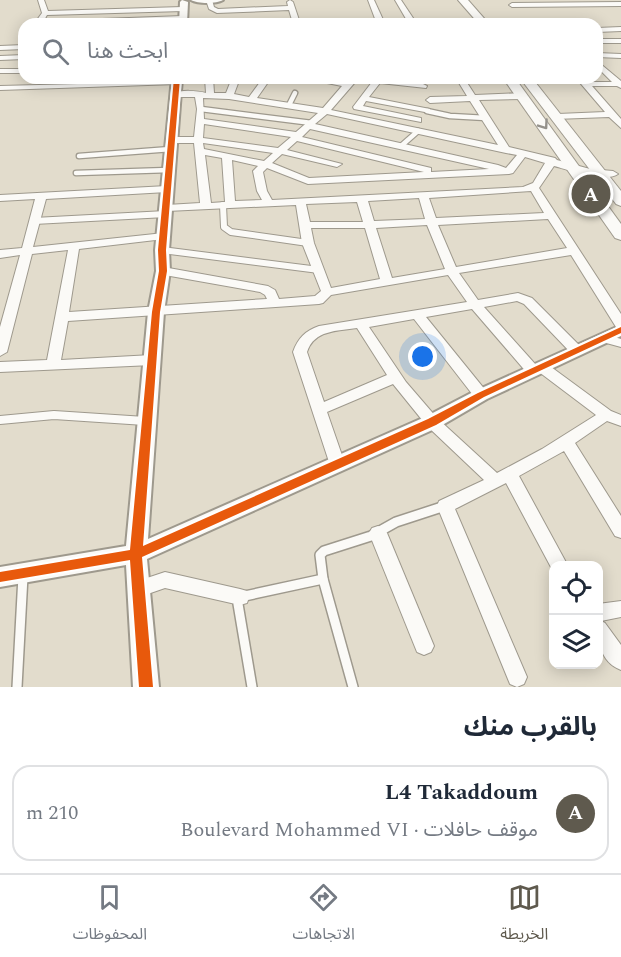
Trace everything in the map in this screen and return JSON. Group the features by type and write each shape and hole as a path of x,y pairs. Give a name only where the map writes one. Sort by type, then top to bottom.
{"main road":[{"path":"463,0 478,18"},
{"path":"458,13 462,18"},
{"path":"514,84 563,163 621,235"},
{"path":"531,84 608,172 621,201"}],"street":[{"path":"41,0 45,13 42,18"},
{"path":"78,18 81,11 81,0"},
{"path":"209,0 211,8 217,10 291,5 295,18"},
{"path":"45,13 219,0"},
{"path":"371,0 379,18"},
{"path":"398,0 409,18"},
{"path":"553,2 567,18"},
{"path":"610,2 621,11"},
{"path":"509,3 610,2 621,4"},
{"path":"509,3 522,18"},
{"path":"518,13 562,13"},
{"path":"603,30 621,29"},
{"path":"603,41 621,41"},
{"path":"0,48 18,47"},
{"path":"603,56 621,56"},
{"path":"0,58 18,57"},
{"path":"603,66 621,69"},
{"path":"603,69 620,85"},
{"path":"0,71 18,70"},
{"path":"603,83 620,85"},
{"path":"0,88 64,84"},
{"path":"209,84 210,93"},
{"path":"229,96 234,84"},
{"path":"252,99 263,84"},
{"path":"268,202 258,177 258,171 325,111 349,84"},
{"path":"375,84 357,107 418,120"},
{"path":"413,130 418,120 427,111 430,100 422,84"},
{"path":"464,84 506,150"},
{"path":"585,84 621,124"},
{"path":"146,687 136,554 156,312 163,271 167,189 177,85 198,93 325,111 608,172"},
{"path":"198,93 201,109 198,139 206,205"},
{"path":"430,100 523,96"},
{"path":"364,98 427,111"},
{"path":"558,117 610,114"},
{"path":"200,121 297,136 440,173"},
{"path":"311,124 509,171"},
{"path":"172,145 198,139 281,151 337,164"},
{"path":"200,151 265,164 308,181 509,171 523,153"},
{"path":"226,205 227,156"},
{"path":"166,211 206,205 488,192 533,187 563,163"},
{"path":"479,174 488,192"},
{"path":"390,177 398,196"},
{"path":"308,181 304,225 308,243 327,292"},
{"path":"533,187 621,324"},
{"path":"0,198 167,189"},
{"path":"423,194 452,272 474,304 538,369 614,418 503,478 445,506 517,677"},
{"path":"1,347 6,303 27,251 41,196"},
{"path":"361,197 387,282"},
{"path":"304,225 370,225 550,216"},
{"path":"0,254 74,247 163,243"},
{"path":"53,366 74,247"},
{"path":"61,316 313,302 319,300 327,292 572,251"},
{"path":"163,271 264,289 271,293 273,298 270,303"},
{"path":"337,464 300,352 304,339 312,333 474,304 524,298 577,351"},
{"path":"417,314 481,395"},
{"path":"361,324 395,377 432,422 503,478 556,561"},
{"path":"0,577 136,554 432,422 481,395 577,351 615,337"},
{"path":"0,367 152,360"},
{"path":"319,411 395,377"},
{"path":"567,443 621,531"},
{"path":"378,533 424,646"},
{"path":"139,589 165,580 240,597"},
{"path":"603,612 621,609"},
{"path":"603,636 621,661"}],"lane":[{"path":"289,105 295,93"},
{"path":"201,109 311,124"},
{"path":"427,111 450,116 486,118"},
{"path":"401,146 413,130"},
{"path":"79,156 172,145"},
{"path":"76,173 169,170"},
{"path":"226,205 224,227 231,232 308,243"},
{"path":"34,221 166,211"},
{"path":"163,243 319,270"},
{"path":"0,420 65,416 147,421"},
{"path":"353,687 323,579 321,553 378,533 396,522 445,506"},
{"path":"17,687 23,573"},
{"path":"252,687 238,604 240,597 323,579"}],"cycle path":[{"path":"146,687 136,554 156,312 163,271 162,250 176,84"},
{"path":"0,577 136,554 432,422 481,395 621,330"}],"place":[{"name":"L4 Takaddoum","path":"591,194"}]}
